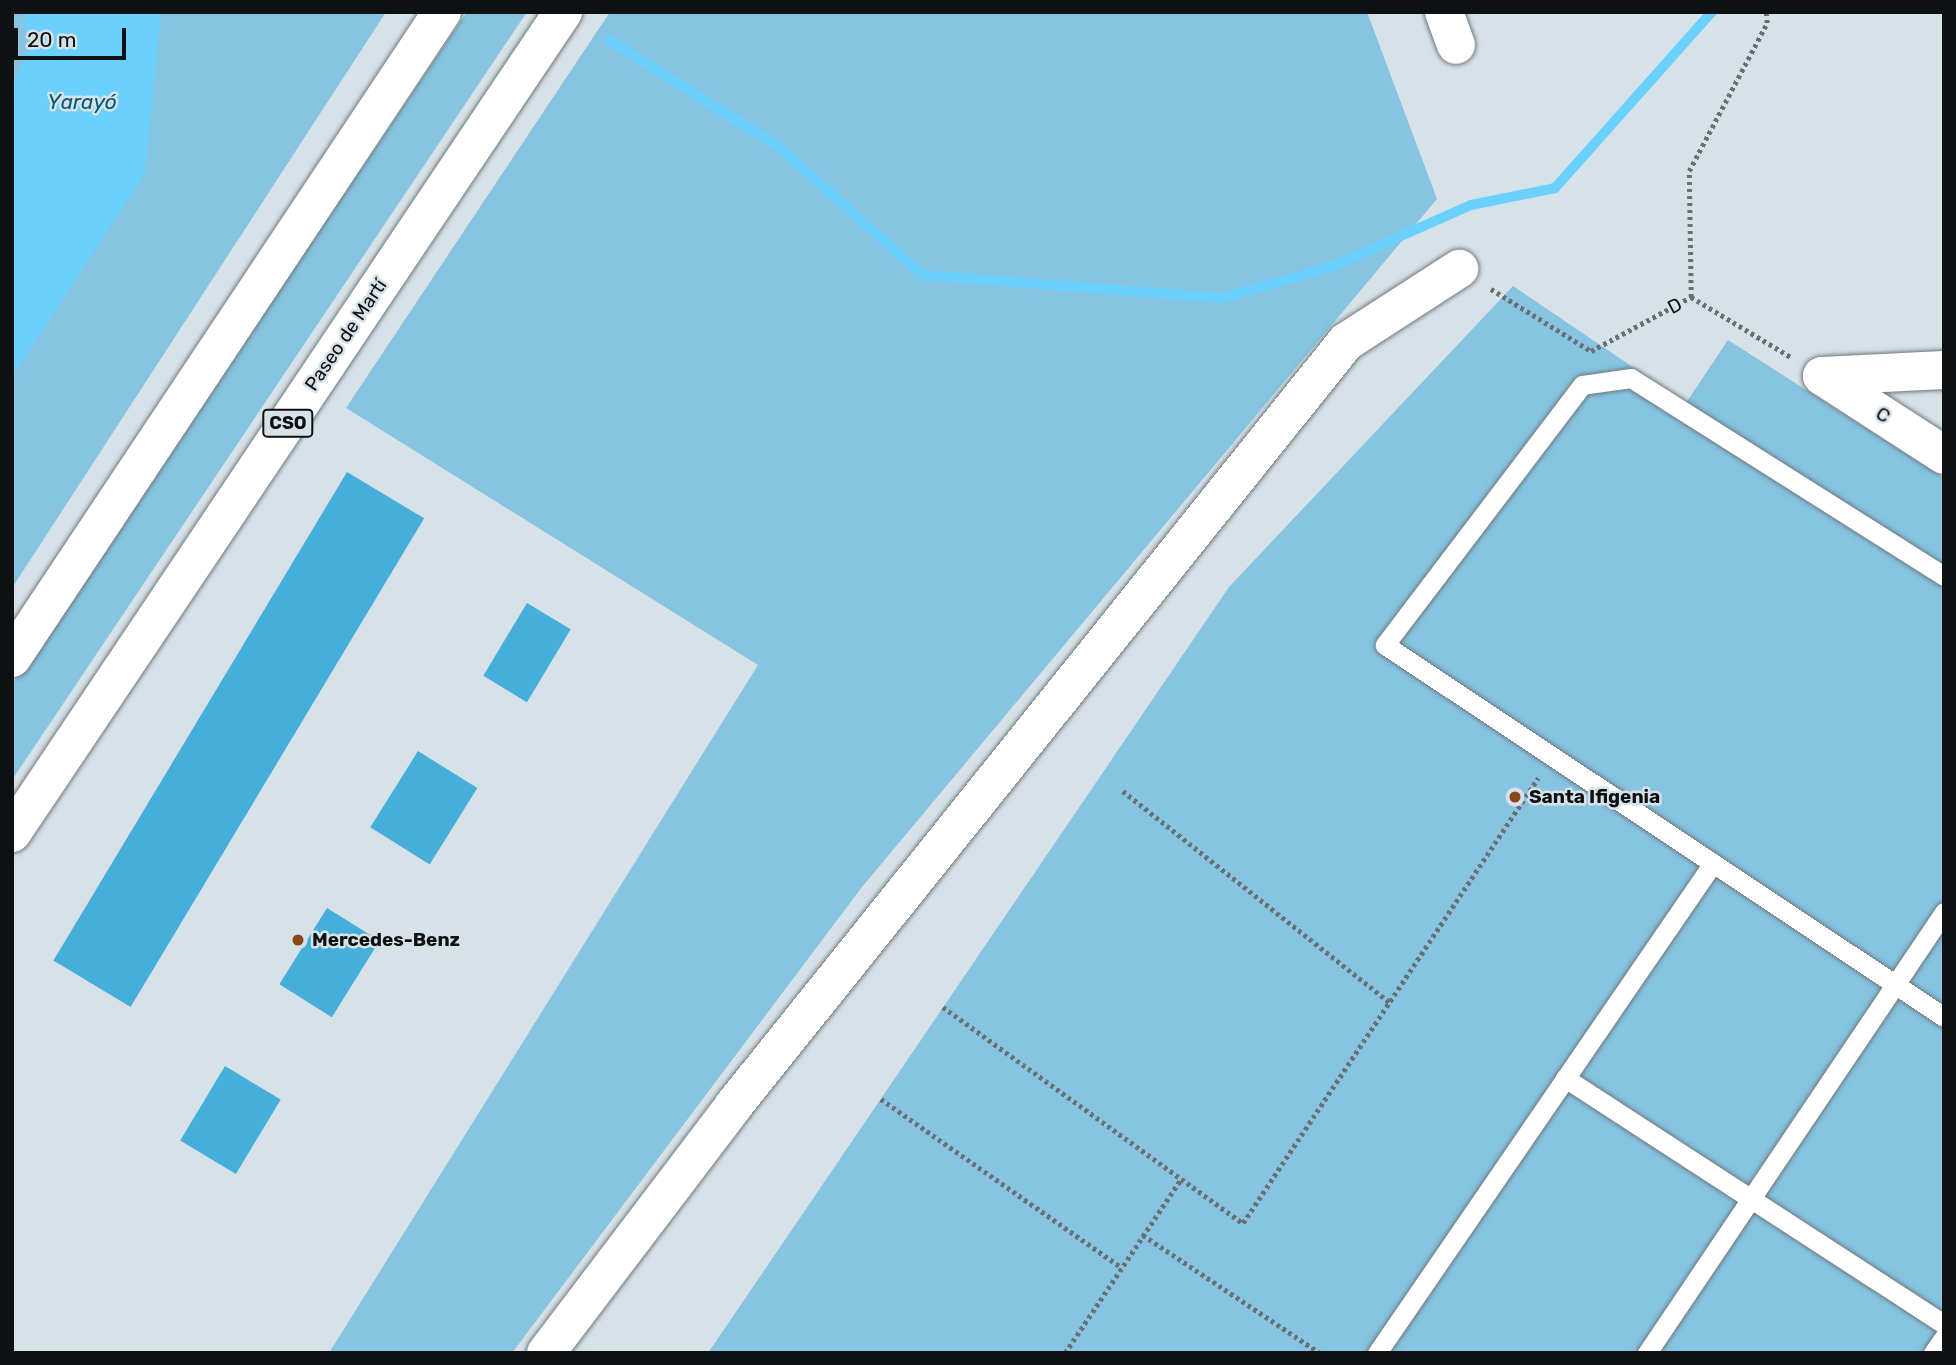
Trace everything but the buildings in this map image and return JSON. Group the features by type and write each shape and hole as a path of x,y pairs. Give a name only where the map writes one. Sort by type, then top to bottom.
{"main road":[{"path":"12,658 442,12"},
{"name":"Paseo de Martí","path":"12,833 564,12"},
{"path":"546,1353 734,1105 1346,342 1460,269"},
{"path":"1822,376 1944,370"},
{"name":"C","path":"1822,376 1944,455"}],"lane":[{"path":"1944,576 1631,378 1582,385 1385,645 1944,1017"},
{"path":"1377,1353 1713,863"},
{"path":"1647,1353 1944,912"},
{"path":"1565,1078 1944,1324"},
{"path":"1933,1353 1944,1337"}],"path":[{"path":"1691,297 1689,171 1767,23 1766,12"},
{"name":"D","path":"1460,269 1591,351 1691,297 1822,376"},
{"path":"943,1007 1242,1223 1553,757"},
{"path":"1123,792 1389,1002"},
{"path":"881,1099 1122,1268"},
{"path":"1065,1353 1181,1178"},
{"path":"1143,1235 1320,1353"}],"shaded area":[{"path":"12,12 386,12 12,588"},
{"path":"467,12 527,12 12,780 12,685"},
{"path":"610,12 1367,12 1437,199 862,887 512,1353 329,1353 758,665 346,408"},
{"name":"Santa Ifigenia","path":"1513,286 1686,403 1728,340 1944,478 1944,1353 708,1353 1229,587"}],"water":[{"name":"Yarayó","path":"24,12 161,12 145,173 12,377 12,90 28,49"}],"waterway":[{"path":"609,40 779,147 922,275 1222,298 1331,267 1471,205 1555,188 1712,12"}],"place":[{"name":"Santa Ifigenia","path":"1515,797"},
{"name":"Mercedes-Benz","path":"298,940"}]}
